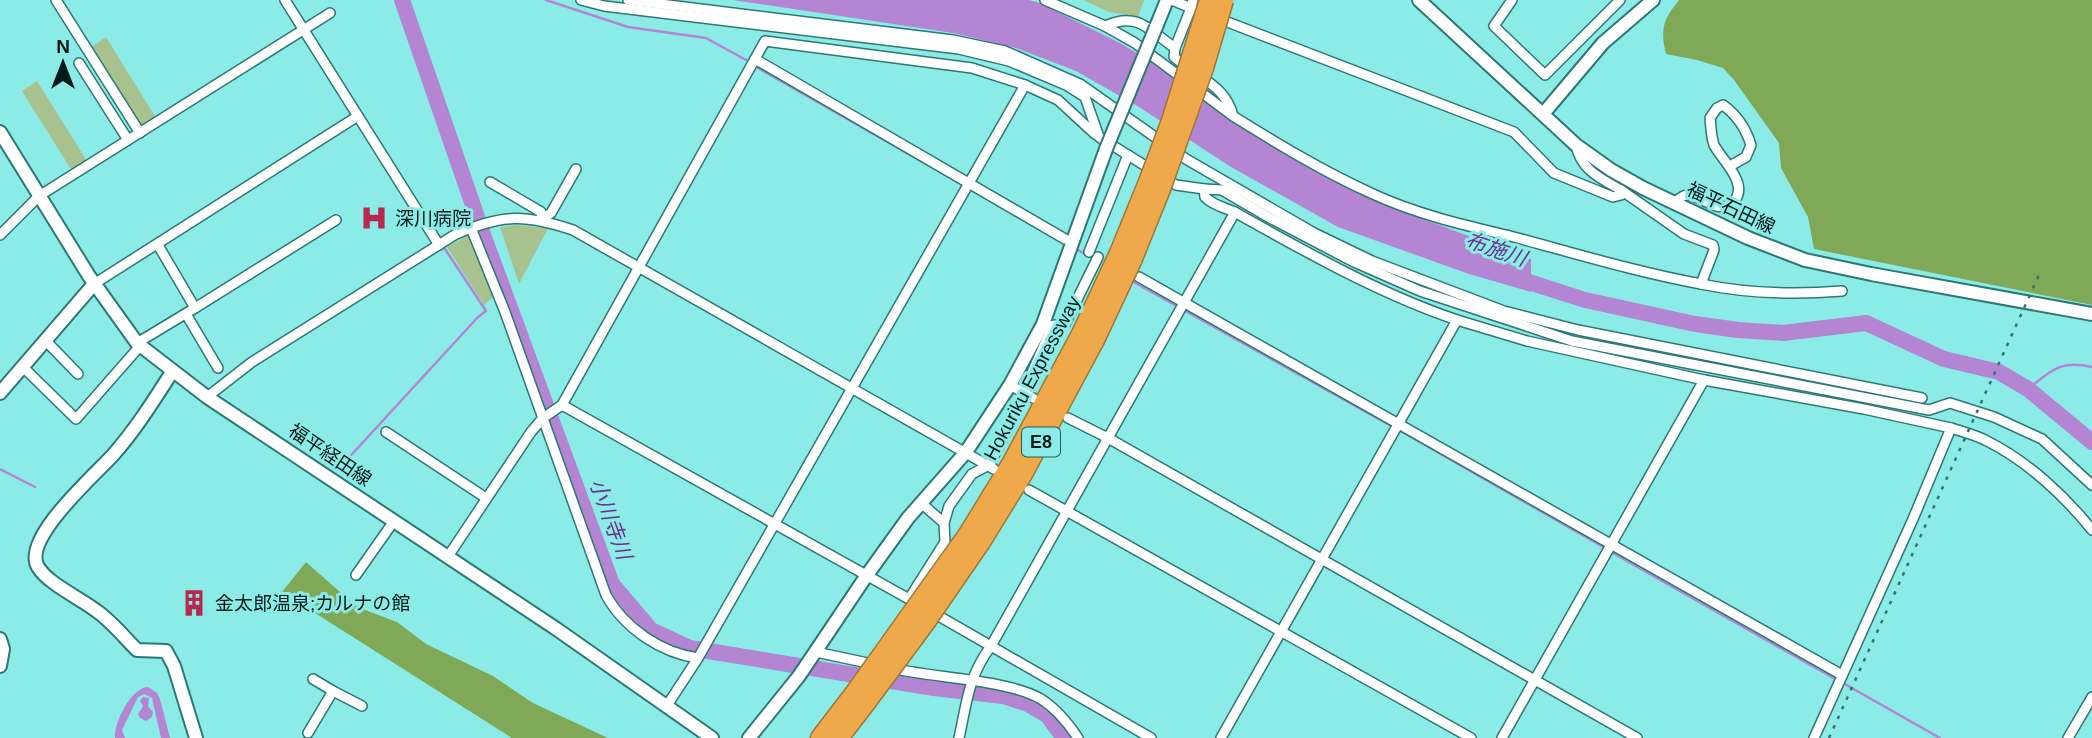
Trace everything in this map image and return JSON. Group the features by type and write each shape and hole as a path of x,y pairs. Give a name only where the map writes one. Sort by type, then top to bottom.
{"highway":[{"name":"Hokuriku Expressway","path":"1154,186 1209,0"},
{"name":"Hokuriku Expressway","path":"839,738 860,699 974,538 1011,464 1088,337 1113,260 1154,186 1204,68 1224,0"},
{"name":"Hokuriku Expressway","path":"820,738 860,699"}],"main road":[{"name":"福平石田線","path":"1419,0 1576,145 1611,170 1674,204 1748,238 1805,260 2092,314"},
{"path":"1542,114 1603,43 1653,0"},
{"path":"749,738 799,676 867,575 921,503 966,452 1047,326 1106,149 1168,2"},
{"name":"福平経田線","path":"0,132 94,284 139,344 207,397 555,628 712,738"},
{"path":"0,393 94,284"},
{"path":"173,372 113,455 59,513 38,544 35,557 37,567 58,585 99,612 136,650 166,651 174,666 196,738"},
{"path":"0,639 3,649 0,666"}],"street":[{"path":"56,0 140,133"},
{"path":"285,0 439,245"},
{"path":"581,0 604,6 959,49 1009,61 1066,85 1085,97 1099,137"},
{"path":"628,0 953,40 1005,51 1080,84 1186,159 1261,204 1360,255 1504,311 1578,330 1922,398"},
{"path":"1045,0 1105,26 1135,43 1233,116 1306,160 1373,194 1406,207 1589,259 1734,291 1779,294 1842,291"},
{"path":"1512,0 1494,26 1545,75 1620,0"},
{"path":"1168,2 1192,4 1514,132 1553,173 1613,197 1621,195 1621,190"},
{"path":"1192,4 1174,57 1223,93 1233,116"},
{"path":"0,235 39,195 330,13"},
{"path":"1105,26 1124,19 1134,20 1175,48"},
{"path":"447,558 543,417 560,406 765,41 972,68 1025,85 1058,100 1099,137 1176,185 1222,190 1354,262 1420,291 1572,341 1929,410 1950,403 1994,417 2042,439 2092,485"},
{"path":"755,59 1065,239"},
{"path":"79,63 128,140"},
{"path":"666,707 708,641 1025,85"},
{"path":"1674,204 1684,195 1724,207 1732,203 1738,194 1730,166 1714,144 1711,129 1710,118 1717,108 1724,106 1732,111 1748,134 1751,145 1746,157 1730,166"},
{"path":"94,284 358,116"},
{"path":"1576,145 1579,161 1603,180 1684,234 1713,246 1714,250 1701,284"},
{"path":"909,599 945,542 944,523 949,506 972,474 991,467 1018,411 1047,326 1065,324 1113,260 1128,155"},
{"path":"542,219 551,213 576,169"},
{"path":"490,182 541,212 542,219"},
{"path":"1204,189 1205,197 1213,205 1235,212 1324,262 1422,308 1457,320 1527,341 1704,380 1864,409 1951,428 1986,440 2028,467 2063,498 2092,530"},
{"path":"959,738 977,665 991,646 1235,212"},
{"path":"207,397 252,362 439,245 471,228 514,218 542,219 573,230 639,266 991,467"},
{"path":"22,366 76,419 139,344 336,220"},
{"path":"471,228 505,312 606,595 613,608 652,642 681,656 698,658"},
{"path":"158,245 195,308"},
{"path":"1079,247 1113,260 1842,675"},
{"path":"186,314 218,368"},
{"path":"1221,738 1457,320"},
{"path":"45,340 78,374"},
{"path":"1502,738 1704,380"},
{"path":"1010,385 1033,398"},
{"path":"560,406 867,575 1151,738"},
{"path":"1068,418 1108,438 1637,738"},
{"path":"1814,738 1951,428"},
{"path":"386,432 486,498"},
{"path":"1029,490 1471,738"},
{"path":"921,503 944,523"},
{"path":"356,575 394,522"},
{"path":"816,652 902,671 971,681 1027,693 1041,699 1065,719 1079,738"},
{"path":"313,679 362,706"},
{"path":"309,736 333,691"},
{"path":"2068,738 2092,696"}],"green space":[{"path":"1083,0 1144,0 1138,17 1109,12"},
{"path":"1679,0 2092,0 2092,305 1814,249 1808,217 1781,168 1779,143 1734,80 1723,68 1666,54 1664,25"},
{"path":"106,37 156,118 140,128 90,48"},
{"path":"37,81 87,161 72,171 22,91"},
{"path":"516,225 548,228 519,284 500,227"},
{"path":"470,234 494,296 484,305 447,247"},
{"path":"306,562 357,607 397,622 426,644 493,676 533,703 608,738 512,738 282,592"}],"water":[{"path":"733,0 1029,0 1040,3 1118,42 1222,102 1278,148 1393,208 1531,259 1531,292 1469,274 1338,227 1231,167 1139,107 1076,71 1016,48 953,33"},
{"path":"148,687 157,693 160,699 170,738 161,738 152,698 144,694 138,697 122,730 125,738 115,738 117,723 130,699"},
{"path":"143,697 149,698 148,706 153,712 152,717 146,721 138,714 143,706 140,701"}],"waterway":[{"name":"小川寺川","path":"402,0 485,240 612,584 651,630 690,648 934,688 1003,696 1028,704 1047,715 1064,738"},
{"path":"546,0 628,27 706,38 746,60"},
{"path":"758,68 928,165"},
{"path":"343,464 486,311 443,246"},
{"path":"1078,250 1090,257"},
{"name":"布施川","path":"1513,277 1585,300 1695,324 1738,330 1783,333 1866,323 1944,359 1999,372 2028,389 2092,442"},
{"path":"1130,280 1393,427"},
{"path":"2028,389 2057,368 2072,365 2092,367"},
{"path":"1399,430 1605,548"},
{"path":"0,469 35,487"},
{"path":"1611,552 1837,680"},
{"path":"1843,683 1940,738"}],"railway":[{"path":"1829,738 2039,275"}],"place":[{"name":"深川病院","path":"374,218"},
{"name":"金太郎温泉;カルナの館","path":"194,603"}]}
